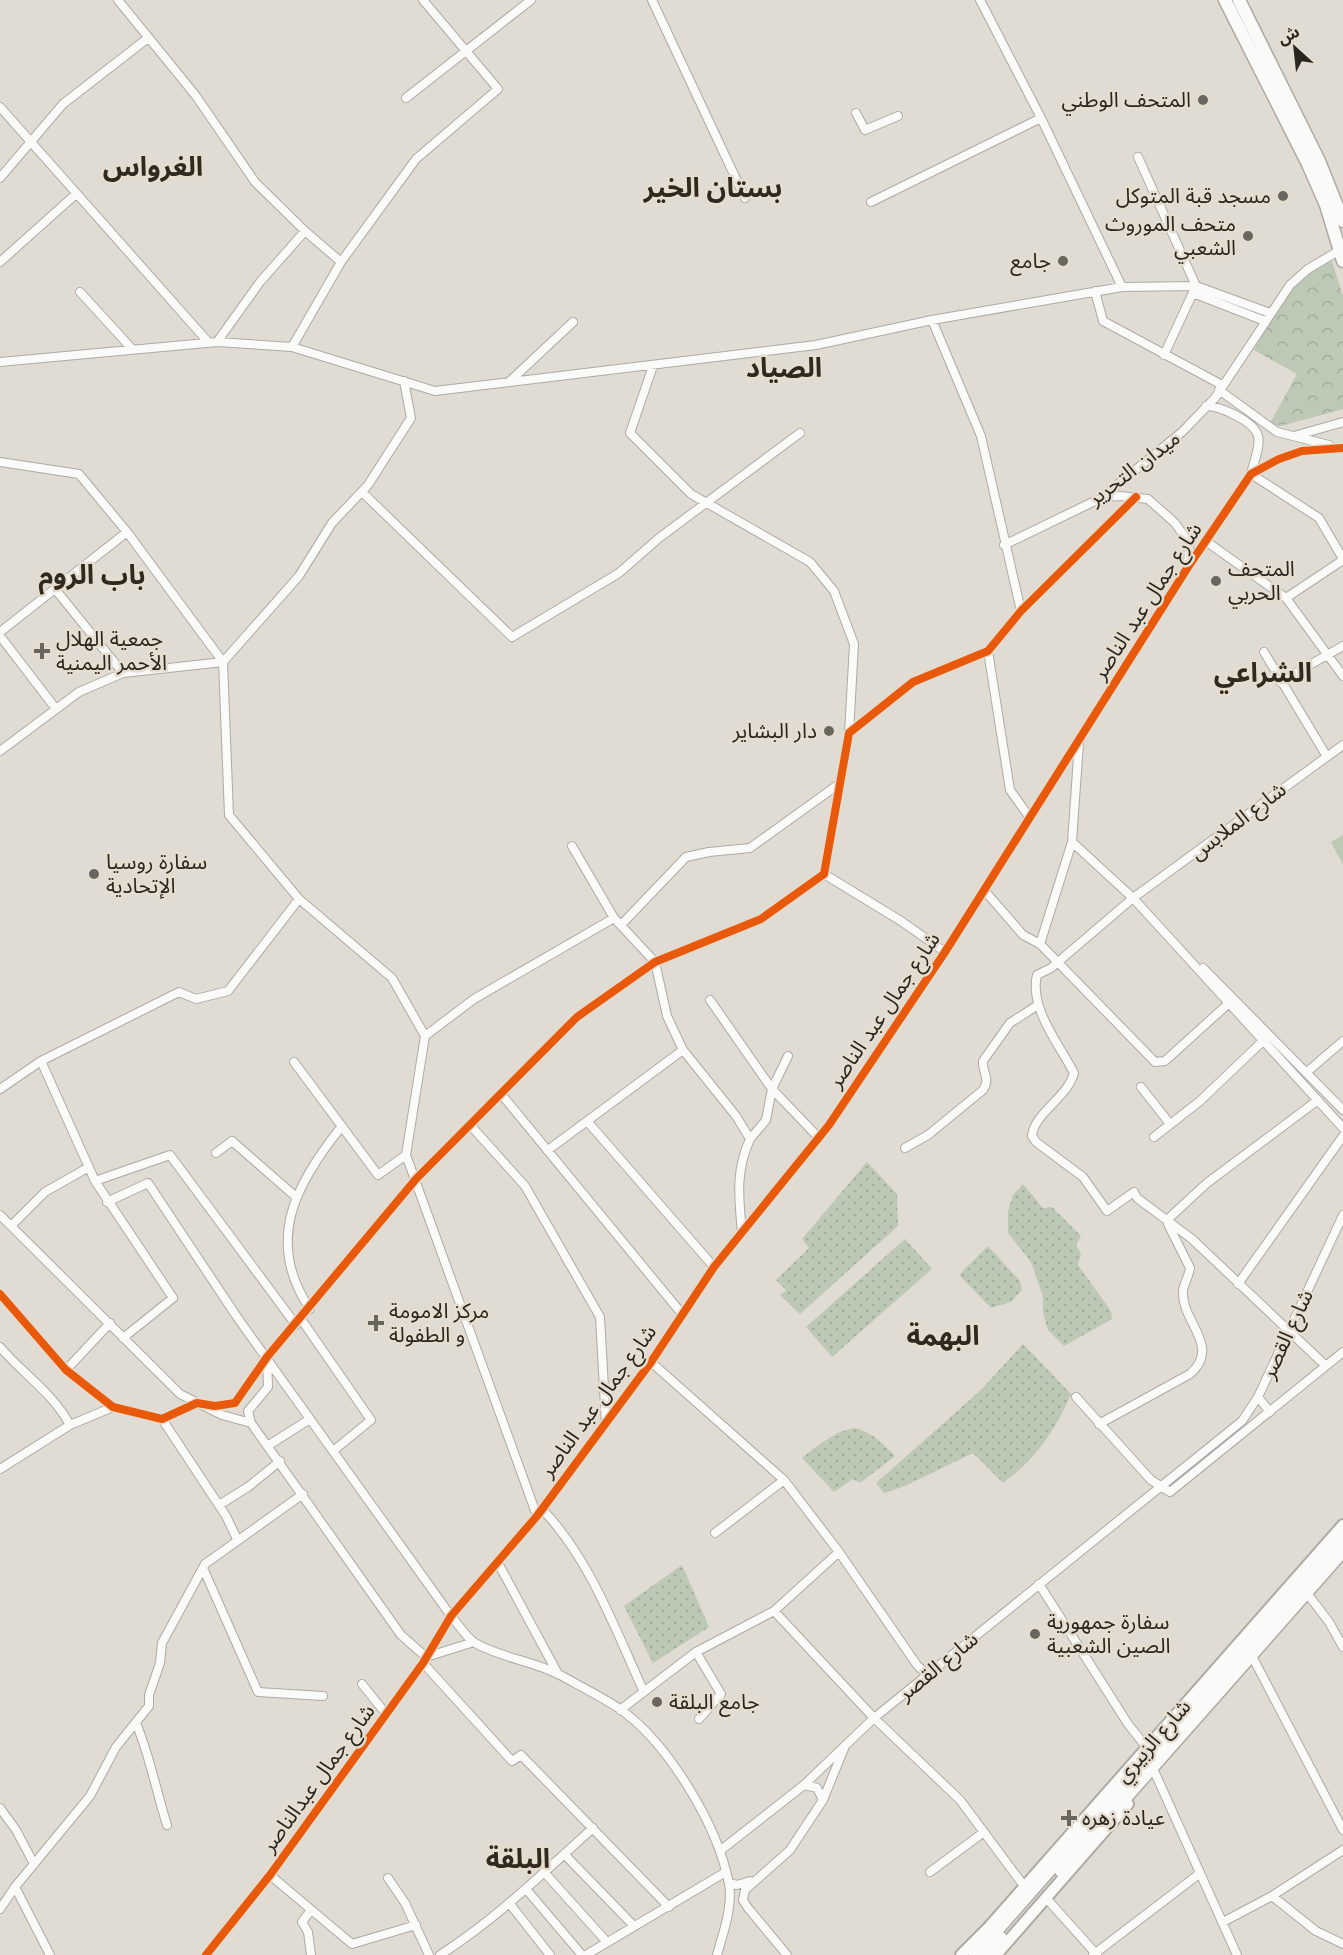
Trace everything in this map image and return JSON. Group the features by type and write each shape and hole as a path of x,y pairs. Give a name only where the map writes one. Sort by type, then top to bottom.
{"main road":[{"path":"1239,0 1319,161 1343,220"},
{"path":"1225,3 1308,164 1326,205 1341,256"},
{"name":"شارع الزبيري","path":"986,1955 1067,1857 1150,1750 1343,1525"},
{"name":"شارع الزبيري","path":"1150,1750 1343,1536"},
{"name":"شارع الزبيري","path":"975,1955 1067,1857 1342,1553"},
{"name":"شارع الزبيري","path":"961,1955 1024,1886 1067,1857 1155,1773 1307,1598 1306,1592"},
{"name":"شارع الزبيري","path":"996,1955 1047,1899 1067,1857"}],"street":[{"path":"118,0 196,96 255,182 304,231 341,262"},
{"path":"292,347 341,262 416,159 498,90 423,0"},
{"path":"406,98 464,50 531,0"},
{"path":"652,0 745,198"},
{"path":"980,0 1041,118 1122,287"},
{"path":"0,178 63,105 148,38"},
{"path":"0,107 76,194 213,343"},
{"path":"856,113 865,130 898,116"},
{"path":"871,202 1041,118"},
{"path":"1138,157 1194,290 1265,321"},
{"path":"0,261 76,194"},
{"path":"213,343 260,282 304,231"},
{"name":"ميدان التحرير","path":"1004,545 1101,498 1182,432 1221,388 1270,313 1299,277 1341,256"},
{"path":"0,362 213,343 292,347 435,391 816,345 932,320 1122,287 1194,290 1270,313"},
{"path":"1164,355 1194,290"},
{"path":"1095,291 1103,321 1221,388 1270,427 1293,437 1343,448"},
{"path":"80,292 133,350"},
{"path":"932,320 981,436 1004,545 1021,610"},
{"path":"510,382 573,322"},
{"path":"0,1294 66,1370 113,1407 162,1419 197,1403 215,1406 235,1403 267,1358 416,1179 577,1017 655,962 761,919 824,874 849,733 854,644 834,591 810,562 691,494 630,433 652,366"},
{"path":"0,751 79,692 123,673 223,662 299,576 333,523 362,492 411,418 404,381"},
{"path":"1206,406 1230,411 1256,432 1258,441 1251,474 1319,518 1343,560 1286,598"},
{"path":"1293,437 1343,422"},
{"path":"362,492 512,637 619,573 706,502 800,433"},
{"name":"شارع جمال عبد الناصر","path":"451,1616 537,1516 651,1362 714,1268 819,1138 945,952 1080,742 1188,567 1251,474 1290,454 1314,448 1343,448"},
{"path":"0,462 79,474 127,532 223,662 229,815 299,898 392,978 425,1036 406,1155 537,1516"},
{"path":"849,733 913,682 988,651 1021,610 1136,497"},
{"path":"1101,498 1148,499 1175,523 1189,543 1188,567"},
{"path":"56,709 0,634 127,532"},
{"path":"1207,542 1286,598 1343,676"},
{"path":"55,589 123,673"},
{"path":"1281,682 1343,646"},
{"path":"988,651 1010,790 1030,818"},
{"path":"1264,652 1326,755"},
{"path":"1040,944 1072,842 1080,742"},
{"name":"شارع الملابس","path":"1038,1005 1037,975 1058,962 1133,898 1326,755 1343,745"},
{"path":"621,925 686,857 750,848 839,784"},
{"path":"1072,842 1133,898 1229,1004 1265,1039 1343,1128"},
{"path":"573,846 614,918 655,962 667,1016 683,1050 736,1116 750,1139"},
{"path":"824,874 901,921 945,952"},
{"path":"984,890 1023,935 1040,944 1155,1062 1165,1061 1229,1004"},
{"path":"0,1089 41,1061 179,992 196,999 228,991 299,898"},
{"path":"425,1036 474,999 614,918"},
{"path":"1164,932 1343,1110"},
{"path":"710,1000 772,1089 819,1138"},
{"path":"905,1148 928,1135 983,1090 987,1084 987,1076 982,1067 983,1061 1010,1023 1038,1005 1074,1073 1072,1083 1035,1125 1032,1136 1035,1142 1083,1177 1107,1211 1134,1192 1192,1239 1325,1365"},
{"path":"1154,1137 1200,1101 1265,1039"},
{"path":"1306,1072 1343,1041"},
{"path":"548,1150 683,1050"},
{"path":"742,1233 738,1185 741,1159 750,1139 766,1120 772,1089 788,1056"},
{"path":"41,1061 95,1181 173,1298 123,1338"},
{"path":"294,1062 378,1175 406,1155"},
{"path":"1141,1087 1170,1124"},
{"path":"502,1095 682,1314"},
{"path":"1335,1102 1343,1095"},
{"path":"1167,1220 1207,1183 1318,1100"},
{"path":"587,1121 714,1268"},
{"path":"471,1125 525,1186 600,1317 606,1424"},
{"path":"310,1309 297,1290 286,1242 296,1197 305,1175 342,1126"},
{"path":"1238,1284 1343,1136"},
{"path":"216,1153 232,1141 296,1197"},
{"path":"95,1181 170,1155 371,1420 333,1451"},
{"path":"12,1225 45,1192 89,1167"},
{"path":"107,1202 148,1183 310,1419 451,1616 474,1642 558,1674 621,1710 653,1743 680,1776 706,1817 721,1850 724,1873 729,1883 729,1908 717,1955"},
{"path":"0,1215 180,1394 222,1415 251,1423"},
{"name":"شارع القصر","path":"721,1850 804,1785 874,1718 1242,1421 1258,1397 1287,1330 1343,1215"},
{"path":"1099,1424 1190,1374 1200,1365 1204,1354 1183,1293 1190,1268 1167,1220"},
{"path":"66,1370 110,1323"},
{"path":"0,1347 17,1367 46,1391 70,1425"},
{"name":"شارع القصر","path":"1159,1487 1170,1492 1343,1352"},
{"path":"267,1358 268,1387 248,1411 251,1423 269,1445 401,1635 513,1761 520,1755 669,1906"},
{"path":"651,1362 784,1480 839,1552 917,1665 927,1675"},
{"path":"1076,1397 1159,1487"},
{"path":"1258,1397 1270,1412"},
{"path":"0,1468 70,1425 113,1407"},
{"path":"162,1419 219,1504 237,1539"},
{"path":"269,1445 310,1419"},
{"path":"219,1504 248,1487 280,1461"},
{"path":"715,1533 784,1480"},
{"path":"0,1909 15,1887 90,1796 116,1747 149,1706 149,1695 160,1663 162,1643 203,1568 237,1539 303,1494"},
{"path":"542,1509 565,1532 602,1600 644,1692"},
{"path":"621,1710 696,1652 774,1611 839,1552"},
{"path":"498,1563 558,1674"},
{"path":"203,1568 258,1692 322,1696"},
{"path":"1039,1584 1128,1724 1150,1750"},
{"path":"1306,1592 1329,1622 1343,1647"},
{"path":"774,1611 874,1718 960,1800 1024,1886"},
{"name":"شارع جمال عبدالناصر","path":"206,1955 270,1875 424,1660 451,1616"},
{"path":"424,1660 474,1642"},
{"path":"696,1652 721,1694 699,1719"},
{"path":"1254,1660 1343,1830"},
{"path":"362,1684 386,1714"},
{"path":"136,1723 148,1752 151,1773 167,1825"},
{"path":"787,1955 743,1900 745,1890 753,1880 790,1850 823,1800 847,1742"},
{"path":"1155,1773 1237,1954"},
{"path":"804,1785 817,1788 823,1800"},
{"path":"0,1808 16,1830 34,1864"},
{"path":"440,1955 476,1932 510,1904 592,1828"},
{"path":"930,1872 984,1832"},
{"path":"1223,1922 1272,1896 1343,1850"},
{"path":"564,1854 633,1925"},
{"path":"544,1872 606,1941"},
{"path":"526,1889 584,1955 724,1873"},
{"path":"1047,1899 1095,1954 1199,1874"},
{"path":"270,1875 352,1944 416,1925"},
{"path":"388,1878 416,1925 429,1955"},
{"path":"729,1883 737,1886 753,1880"},
{"path":"15,1887 50,1955"},
{"path":"1272,1896 1316,1931 1341,1941"},
{"path":"510,1904 549,1955"},
{"path":"311,1910 302,1922 308,1932 311,1955"}],"green space":[{"path":"1332,261 1343,296 1343,409 1281,426 1270,423 1297,374 1254,350 1294,287 1317,269"},
{"path":"1343,835 1343,865 1331,842"},
{"path":"867,1162 897,1194 898,1226 800,1314 780,1295 786,1290 776,1280 809,1248 802,1239"},
{"path":"1023,1184 1043,1208 1052,1207 1081,1236 1076,1245 1081,1254 1078,1265 1111,1311 1112,1319 1064,1346 1048,1330 1043,1312 1043,1296 1031,1262 1008,1233 1008,1211 1013,1195"},
{"path":"905,1239 932,1269 832,1357 806,1327"},
{"path":"988,1246 1020,1281 1022,1290 1011,1302 991,1308 959,1275"},
{"path":"1023,1344 1071,1394 1051,1433 1035,1454 1003,1483 973,1453 905,1486 884,1493 876,1483 981,1390"},
{"path":"855,1428 872,1435 895,1456 860,1483 853,1479 834,1492 802,1458 833,1436"},
{"path":"682,1565 709,1627 653,1663 624,1606"}],"cycle path":[{"path":"206,1955 270,1875 423,1663 451,1616 537,1516 651,1362 714,1267 829,1125 945,952 1188,567 1251,474 1279,459 1302,451 1343,448"},
{"path":"0,1294 66,1370 113,1407 162,1419 197,1403 215,1406 235,1403 267,1357 416,1179 577,1017 655,962 761,919 824,874 849,733 913,682 988,651 1021,611 1136,497"}],"place":[{"name":"المتحف الوطني","path":"1203,100"},
{"name":"مسجد قبة المتوكل","path":"1283,196"},
{"name":"متحف الموروث الشعبي","path":"1248,236"},
{"name":"جامع","path":"1063,261"},
{"name":"المتحف الحربي","path":"1216,581"},
{"name":"جمعية الهلال الأحمر اليمنية","path":"42,651"},
{"name":"دار البشاير","path":"829,731"},
{"name":"سفارة روسيا الإتحادية","path":"94,874"},
{"name":"مركز الامومة و الطفولة","path":"376,1323"},
{"name":"سفارة جمهورية الصين الشعبية","path":"1035,1634"},
{"name":"جامع البلقة","path":"657,1702"},
{"name":"عيادة زهره","path":"1069,1818"}],"district":[{"name":"الغرواس","path":"153,167"},
{"name":"بستان الخير","path":"713,188"},
{"name":"الصياد","path":"784,368"},
{"name":"باب الروم","path":"92,575"},
{"name":"الشراعي","path":"1263,673"},
{"name":"البهمة","path":"943,1336"},
{"name":"البلقة","path":"518,1859"}]}
